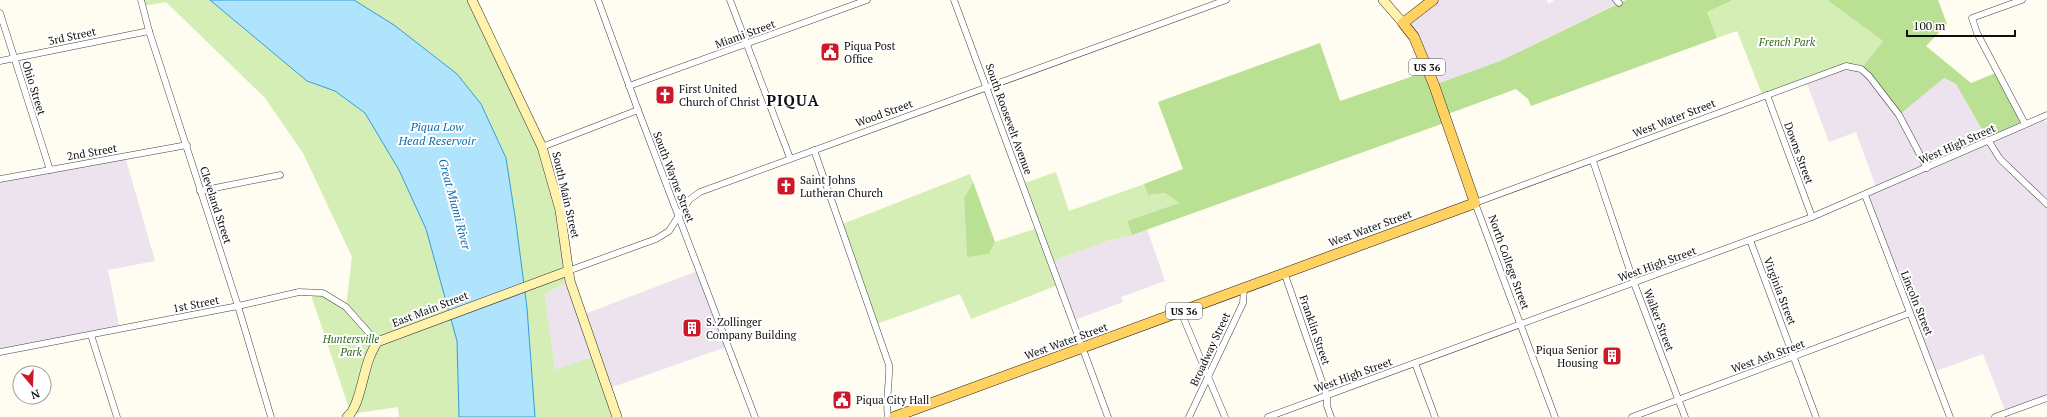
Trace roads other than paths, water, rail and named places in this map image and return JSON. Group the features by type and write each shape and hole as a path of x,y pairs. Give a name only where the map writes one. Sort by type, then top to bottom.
{"main road":[{"name":"South Main Street","path":"472,0 542,147 560,210 570,281 617,417"},
{"path":"1382,0 1403,22 1433,0"},
{"name":"North College Street","path":"1403,22 1414,37 1445,115 1475,203"},
{"name":"West Water Street","path":"894,417 1181,312 1284,272 1475,203"},
{"name":"East Main Street","path":"377,342 568,270"},
{"path":"347,417 351,414 355,406 369,358 377,342"}],"street":[{"name":"Cleveland Street","path":"141,0 149,31 238,306 271,417"},
{"name":"South Wayne Street","path":"598,0 638,110 755,417"},
{"path":"730,0 790,158"},
{"name":"Miami Street","path":"630,86 867,0"},
{"name":"South Roosevelt Avenue","path":"954,0 1108,417"},
{"name":"Wood Street","path":"568,270 656,238 669,231 690,200 700,192 1215,2 1226,0"},
{"path":"2022,0 1972,18 1977,33 2025,124"},
{"name":"Ohio Street","path":"0,13 50,170"},
{"name":"3rd Street","path":"0,62 149,31"},
{"name":"West Water Street","path":"1475,203 1846,66 1854,66 1861,69 1869,76 1899,115 1927,168"},
{"name":"Downs Street","path":"1767,95 1812,217"},
{"path":"542,147 638,110"},
{"name":"West High Street","path":"1268,417 1812,217 2047,115"},
{"path":"1988,140 2000,160 2047,204"},
{"name":"2nd Street","path":"0,179 187,145"},
{"path":"814,150 868,310 889,365 890,379 886,406 888,417"},
{"name":"Walker Street","path":"1592,161 1634,283 1685,417"},
{"path":"200,191 280,175"},
{"name":"Lincoln Street","path":"1865,195 1950,417"},
{"name":"North College Street","path":"1475,203 1555,417"},
{"name":"Virginia Street","path":"1750,240 1816,417"},
{"name":"Franklin Street","path":"1284,272 1327,396 1327,406 1331,417"},
{"name":"Broadway Street","path":"1189,417 1208,374 1243,303 1244,288"},
{"name":"1st Street","path":"0,352 238,306 299,292 323,292 346,308 377,342"},
{"path":"1181,312 1225,417"},
{"name":"West Ash Street","path":"1632,417 1910,313"},
{"path":"90,335 117,417"},
{"path":"1415,363 1435,417"},
{"path":"1995,417 2047,398"}],"water":[{"name":"Piqua Low Head Reservoir","path":"210,0 354,0 394,25 457,74 481,104 506,158 527,308 535,417 459,417 457,341 426,229 399,170 365,113 335,91 307,81"}],"place":[{"name":"Piqua Post Office","path":"830,52"},
{"name":"First United Church of Christ","path":"665,95"},
{"name":"Saint Johns Lutheran Church","path":"786,186"},
{"name":"S. Zollinger Company Building","path":"692,328"},
{"name":"Piqua Senior Housing","path":"1612,356"},
{"name":"Piqua City Hall","path":"842,400"}],"district":[{"name":"PIQUA","path":"793,100"}],"park label":[{"name":"French Park","path":"1787,42"},
{"name":"Huntersville Park","path":"351,345"}],"water label":[{"name":"Great Miami River","path":"455,204"}]}
